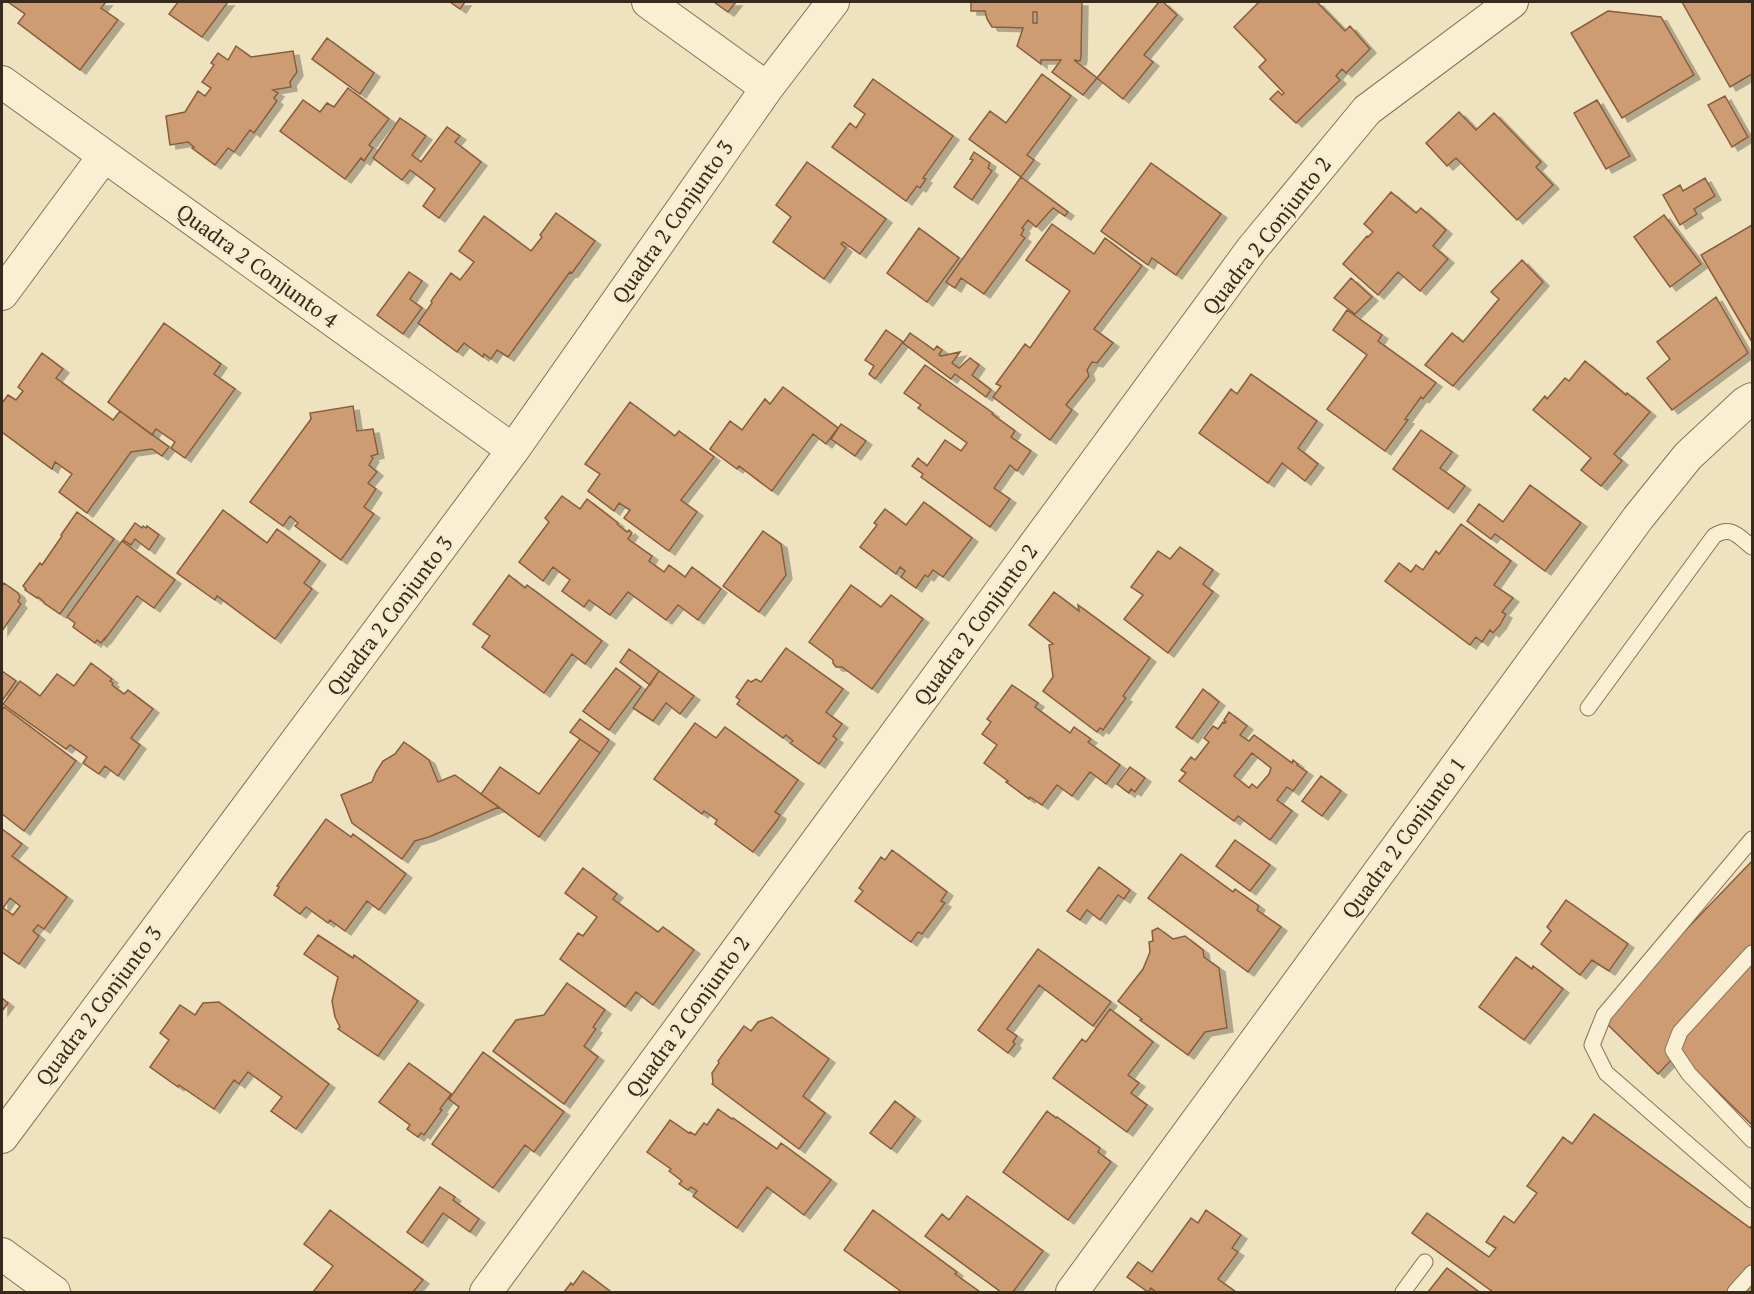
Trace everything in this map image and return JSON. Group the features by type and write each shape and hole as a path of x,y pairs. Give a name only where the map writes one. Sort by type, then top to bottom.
{"street":[{"path":"648,2 767,88"},
{"name":"Quadra 2 Conjunto 3","path":"2,1137 513,450 767,88 833,2"},
{"name":"Quadra 2 Conjunto 2","path":"486,1293 1252,249 1367,110 1512,2"},
{"name":"Quadra 2 Conjunto 4","path":"2,82 513,450"},
{"path":"2,294 104,156"},
{"name":"Quadra 2 Conjunto 1","path":"1072,1293 1638,518 1688,456 1752,399"},
{"path":"2,1254 54,1293"}],"lane":[{"path":"1588,708 1714,536 1722,531 1730,531 1752,547"},
{"path":"1752,838 1604,1015 1592,1045 1606,1073 1752,1200"},
{"path":"1752,953 1680,1032 1673,1050 1689,1074 1752,1140"},
{"path":"1403,1293 1425,1262"},
{"path":"1735,1293 1752,1273"}],"building":[{"path":"8,2 106,2 101,8 118,20 80,70 18,23 25,14"},
{"path":"178,2 228,2 202,37 169,14"},
{"path":"450,2 465,2 460,9"},
{"path":"714,2 736,2 728,12"},
{"path":"971,2 1082,2 1081,57 1080,61 1074,60 1097,78 1083,95 1052,72 1061,60 1041,60 1041,64 1017,46 1023,28 992,27 985,11 971,11","holes":["1033,12 1037,12 1037,23 1033,23"]},
{"path":"1159,2 1163,2 1177,15 1144,55 1153,62 1123,99 1097,78"},
{"path":"1259,2 1317,2 1345,31 1350,26 1370,49 1346,73 1342,69 1336,76 1340,80 1296,123 1270,99 1278,91 1282,95 1284,93 1259,67 1266,60 1234,27"},
{"path":"1682,2 1752,2 1752,74 1730,87"},
{"path":"1608,11 1661,17 1694,75 1622,118 1571,33"},
{"path":"327,38 374,73 360,94 312,59"},
{"path":"236,46 251,57 293,51 297,72 290,82 291,87 273,90 278,93 274,98 277,101 254,133 250,130 234,152 228,148 215,165 192,148 194,147 188,142 170,145 166,116 185,112 198,91 205,96 211,88 202,82 214,65 211,63 218,53 228,60"},
{"path":"1042,74 1071,96 1027,155 1034,160 1021,177 969,139 990,111 1006,123"},
{"path":"873,79 953,136 923,178 926,179 920,188 917,186 906,201 832,147 850,123 856,128 865,114 854,106"},
{"path":"348,88 389,119 369,145 373,148 364,161 361,158 345,179 280,131 303,100 320,112 327,103 334,107"},
{"path":"1725,96 1748,137 1732,147 1708,105"},
{"path":"1597,100 1630,156 1606,169 1574,113"},
{"path":"1459,112 1476,130 1494,113 1541,162 1536,167 1553,185 1517,220 1456,158 1447,166 1426,143"},
{"path":"400,118 426,136 412,155 421,162 447,127 460,136 455,142 481,162 439,218 423,206 435,189 410,170 402,180 373,158"},
{"path":"974,152 990,163 988,168 992,171 972,200 954,187 973,160 970,159"},
{"path":"807,162 886,219 860,254 843,242 841,244 846,248 824,279 773,242 791,217 776,205"},
{"path":"1151,163 1221,214 1176,275 1152,258 1148,265 1101,231"},
{"path":"1021,177 1068,212 1065,216 1053,208 1036,227 1028,220 1022,228 1024,229 1021,235 1025,238 984,294 961,278 955,288 946,282"},
{"path":"1705,178 1715,196 1694,209 1697,214 1680,225 1663,195 1680,185 1683,191"},
{"path":"1391,192 1416,213 1421,208 1446,230 1433,246 1448,259 1420,291 1398,272 1378,295 1343,264 1373,232 1364,224"},
{"path":"556,213 595,241 508,357 497,350 491,359 484,354 483,357 464,343 457,352 418,323 451,273 460,280 474,262 459,251 484,216 531,251"},
{"path":"1664,215 1701,264 1670,287 1634,237"},
{"path":"1052,224 1094,254 1105,238 1142,266 1094,329 1113,343 1097,363 1092,362 1087,370 1089,376 1066,405 1072,410 1050,440 993,397 1001,386 996,384 1025,344 1030,348 1070,291 1026,260"},
{"path":"1752,225 1752,342 1701,255"},
{"path":"919,228 959,258 927,302 887,273"},
{"path":"1522,260 1543,282 1453,386 1425,365 1452,333 1463,342 1499,299 1491,292"},
{"path":"409,272 422,281 410,299 422,308 403,334 377,315"},
{"path":"1351,278 1372,297 1355,314 1334,298"},
{"path":"1716,297 1748,353 1672,410 1647,378 1670,359 1657,342"},
{"path":"1347,310 1382,335 1378,341 1436,383 1423,399 1421,397 1405,419 1408,420 1385,451 1327,409 1367,355 1333,330"},
{"path":"164,323 221,364 214,374 235,389 185,458 171,448 175,442 156,429 152,435 108,402"},
{"path":"886,330 903,342 875,379 869,374 874,366 865,360"},
{"path":"910,333 934,350 937,346 942,350 939,355 941,356 960,352 952,363 959,368 970,358 979,365 972,375 991,390 986,397 955,374 951,379 903,343"},
{"path":"42,353 63,369 56,378 113,420 120,411 169,447 162,456 152,449 131,452 87,513 59,492 72,474 55,462 52,469 2,432 2,403 8,395 16,400 23,391 18,387"},
{"path":"1585,361 1650,412 1614,454 1622,461 1601,486 1581,470 1591,458 1533,410 1545,396 1547,399 1565,378 1569,381"},
{"path":"925,365 993,413 1015,431 1011,437 1031,451 1017,471 1010,465 994,488 1010,499 990,527 921,477 923,474 912,466 918,458 927,466 945,440 961,451 967,443 918,408 921,405 904,393"},
{"path":"1251,374 1317,421 1298,448 1318,464 1305,481 1282,463 1268,483 1199,433 1231,389 1237,394"},
{"path":"783,387 838,428 826,444 813,434 772,491 739,466 737,469 710,449 730,421 742,430 765,399 770,404"},
{"path":"630,402 675,436 679,431 714,457 681,500 697,512 669,551 624,518 630,510 619,503 614,511 588,491 600,474 585,464"},
{"path":"353,406 357,431 373,429 378,454 371,456 373,458 369,465 377,472 368,483 376,489 364,507 374,514 341,560 295,526 298,523 290,516 283,526 250,502 311,419 310,413"},
{"path":"841,424 866,441 855,456 831,439"},
{"path":"1421,430 1452,452 1440,468 1465,486 1448,509 1393,469"},
{"path":"1530,485 1581,523 1545,571 1495,534 1491,539 1467,521 1479,504 1503,522"},
{"path":"562,496 580,509 587,499 627,532 629,530 632,533 628,539 652,556 649,561 664,572 669,565 685,577 692,567 721,589 698,620 678,605 666,620 628,592 610,615 589,600 584,607 562,591 570,580 553,567 543,581 519,562 549,522 545,518"},
{"path":"924,502 972,538 943,577 933,570 928,577 925,575 916,588 901,577 905,571 900,567 896,574 860,547 877,525 874,523 885,509 906,525"},
{"path":"223,510 267,543 277,529 320,561 304,583 312,589 275,639 217,596 215,600 177,573"},
{"path":"77,512 114,539 60,614 25,590 23,586 40,563 42,565"},
{"path":"135,523 142,528 147,526 159,535 149,550 135,539 131,545 123,540"},
{"path":"1461,524 1511,561 1494,585 1513,598 1502,612 1506,614 1493,633 1490,630 1482,642 1476,637 1470,645 1385,581 1399,563 1411,572 1416,565 1423,570 1436,551 1439,554"},
{"path":"763,531 781,544 786,575 759,612 723,586"},
{"path":"122,541 175,580 154,608 137,596 105,639 101,643 97,640 95,643 73,627 75,623 67,617"},
{"path":"1180,547 1213,570 1203,584 1213,592 1168,653 1124,619 1143,595 1131,587 1158,551 1170,559"},
{"path":"509,575 525,588 527,585 602,641 585,664 572,654 544,693 482,647 490,636 473,624"},
{"path":"4,583 18,593 20,597 18,601 21,604 2,631 2,586"},
{"path":"851,585 881,607 891,595 923,619 872,689 842,667 836,667 833,660 809,642"},
{"path":"1054,592 1079,611 1078,605 1150,658 1123,696 1126,698 1103,730 1100,728 1097,732 1043,691 1053,677 1049,645 1053,644 1029,625"},
{"path":"786,648 843,689 826,712 842,724 833,736 837,739 819,764 790,743 793,741 786,735 783,738 737,704 740,700 736,697 748,680 751,682 756,679 761,682"},
{"path":"629,649 659,671 650,685 620,662"},
{"path":"91,663 112,679 110,681 112,685 124,694 128,690 153,709 131,738 140,745 118,776 105,766 99,774 83,763 87,757 70,745 66,749 3,704 20,681 40,696 57,674 74,686"},
{"path":"616,668 641,687 609,730 583,711"},
{"path":"2,671 16,681 2,701"},
{"path":"659,671 694,696 680,714 666,703 653,721 633,708"},
{"path":"1012,685 1038,703 1035,707 1070,733 1074,727 1091,739 1088,742 1120,765 1106,784 1090,772 1072,796 1057,785 1042,805 1030,797 1029,799 984,763 997,745 982,734 991,722 987,719"},
{"path":"1203,689 1219,702 1192,739 1176,727"},
{"path":"4,707 76,761 24,831 2,814 2,710"},
{"path":"1229,712 1247,726 1240,735 1249,741 1254,735 1292,763 1293,760 1307,772 1293,791 1287,787 1277,800 1292,811 1270,840 1238,816 1234,821 1179,781 1186,773 1181,770 1191,757 1195,760 1209,742 1204,738 1213,726 1218,729 1223,722 1225,723 1224,720","holes":["1252,753 1271,768 1269,774 1257,788 1252,784 1249,788 1234,776"]},
{"path":"580,719 609,740 600,753 570,732"},
{"path":"695,723 716,738 725,727 798,780 775,812 780,815 778,819 753,852 715,824 717,820 704,811 702,814 654,779"},
{"path":"580,739 600,753 539,837 481,794 500,767 539,794"},
{"path":"404,742 429,760 438,782 455,775 499,807 415,841 402,859 352,823 341,795 372,782 383,761 395,754"},
{"path":"1130,767 1145,778 1135,792 1131,789 1129,793 1117,784"},
{"path":"1321,776 1341,791 1322,816 1302,801"},
{"path":"326,819 351,837 353,834 406,874 379,910 367,901 345,931 330,920 328,923 306,907 300,914 274,895 279,887 277,886"},
{"path":"2,829 22,844 12,856 67,897 44,929 38,925 33,931 39,936 19,964 2,952","holes":["10,898 20,906 13,915 3,908"]},
{"path":"1235,840 1270,865 1250,891 1216,866"},
{"path":"892,850 947,892 941,901 945,903 922,934 918,932 911,942 855,901 863,891 859,888 881,857 885,860"},
{"path":"1181,854 1233,892 1235,889 1259,906 1257,910 1281,927 1248,972 1148,898"},
{"path":"1752,861 1752,1125 1678,1053 1658,1074 1601,1018"},
{"path":"1099,867 1130,890 1124,899 1118,895 1100,920 1087,910 1080,920 1067,911"},
{"path":"583,868 617,894 613,899 658,932 663,927 694,950 653,1005 636,992 625,1007 560,959 578,933 583,936 597,917 565,893"},
{"path":"1566,900 1628,944 1609,971 1592,960 1580,975 1541,944 1551,931 1547,927"},
{"path":"1158,928 1173,939 1185,936 1203,950 1204,957 1219,968 1227,1028 1205,1032 1188,1055 1118,1001 1143,969 1150,952 1149,942 1153,941 1152,931"},
{"path":"318,935 353,958 354,955 418,1001 378,1056 338,1029 340,1027 335,1017 332,1001 338,977 304,954"},
{"path":"1038,949 1111,1002 1093,1026 1039,985 1007,1029 1017,1036 1013,1042 1015,1044 1008,1053 978,1030"},
{"path":"1516,957 1532,969 1533,966 1563,989 1524,1040 1479,1007"},
{"path":"567,983 605,1010 584,1046 598,1057 564,1104 493,1051 516,1020 544,1015"},
{"path":"2,998 8,1003 2,1011"},
{"path":"219,1002 329,1084 296,1129 271,1111 282,1097 248,1072 239,1084 234,1080 214,1109 150,1067 169,1040 160,1033 180,1005 195,1015 203,1003"},
{"path":"1110,1009 1153,1042 1128,1075 1139,1083 1131,1093 1147,1105 1127,1132 1053,1078 1082,1039 1086,1042"},
{"path":"772,1017 829,1059 803,1096 825,1113 799,1149 712,1084 712,1073 718,1061 744,1026 751,1031 758,1022"},
{"path":"483,1052 564,1112 534,1152 525,1145 493,1188 432,1144 459,1107 449,1099"},
{"path":"409,1063 451,1094 424,1135 421,1133 418,1137 407,1129 410,1125 379,1102"},
{"path":"895,1101 915,1117 891,1149 870,1133"},
{"path":"718,1109 777,1149 781,1143 831,1180 804,1215 767,1187 737,1228 693,1196 697,1191 691,1187 688,1190 679,1184 682,1181 669,1171 671,1169 647,1152 670,1120 695,1135 704,1123 707,1125"},
{"path":"1047,1111 1100,1148 1098,1152 1111,1162 1068,1220 1003,1172"},
{"path":"1594,1114 1750,1228 1752,1225 1752,1292 1493,1292 1412,1233 1427,1213 1489,1257 1496,1248 1486,1242 1504,1216 1514,1223 1537,1193 1527,1186 1563,1137 1572,1144"},
{"path":"440,1187 455,1197 453,1200 479,1219 470,1232 443,1213 422,1243 407,1232"},
{"path":"967,1196 1043,1251 1013,1292 1001,1292 925,1236 942,1214 949,1220"},
{"path":"330,1210 423,1280 413,1292 313,1292 333,1266 304,1244"},
{"path":"873,1210 957,1272 955,1274 980,1292 902,1292 844,1250"},
{"path":"1206,1210 1241,1235 1232,1248 1238,1252 1218,1279 1236,1292 1156,1292 1151,1288 1148,1292 1127,1277 1138,1262 1152,1272 1191,1218 1198,1223"},
{"path":"1447,1268 1479,1292 1428,1292"},
{"path":"583,1271 611,1292 564,1292 571,1283 573,1285"}]}
